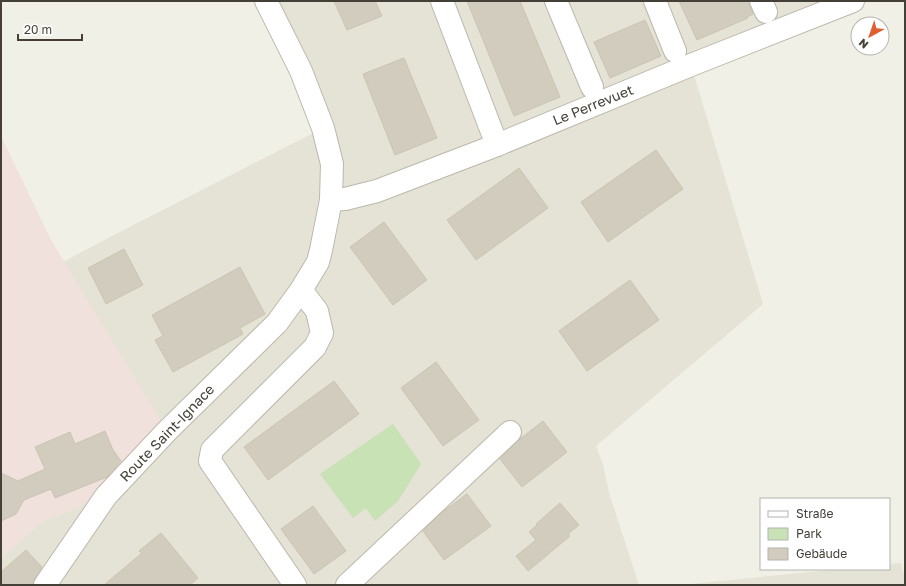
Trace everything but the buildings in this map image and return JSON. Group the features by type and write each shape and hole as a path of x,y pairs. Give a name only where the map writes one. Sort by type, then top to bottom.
{"street":[{"name":"Route Saint-Ignace","path":"45,585 106,496 167,431 277,323 301,290 318,262 332,200 332,164 323,128 301,71 266,1"},
{"path":"442,1 497,145"},
{"path":"556,1 592,87"},
{"path":"655,1 675,51"},
{"name":"Le Perrevuet","path":"332,200 345,199 377,191 497,145 691,65 853,1"},
{"path":"295,585 210,461 212,450 315,347 319,340 322,333 317,311 301,290"},
{"path":"347,585 510,432"}],"shaded area":[{"path":"266,1 853,1 691,65 763,304 596,446 603,464 609,493 639,585 1,585 1,558 43,521 106,496 125,363 63,262 323,128"},
{"path":"1,136 51,240 167,431 106,496 43,521 1,558"},
{"path":"901,563 905,585 680,585 831,570 890,570 890,564"}],"green space":[{"path":"393,424 421,464 398,501 375,521 366,508 353,518 320,474"}]}
